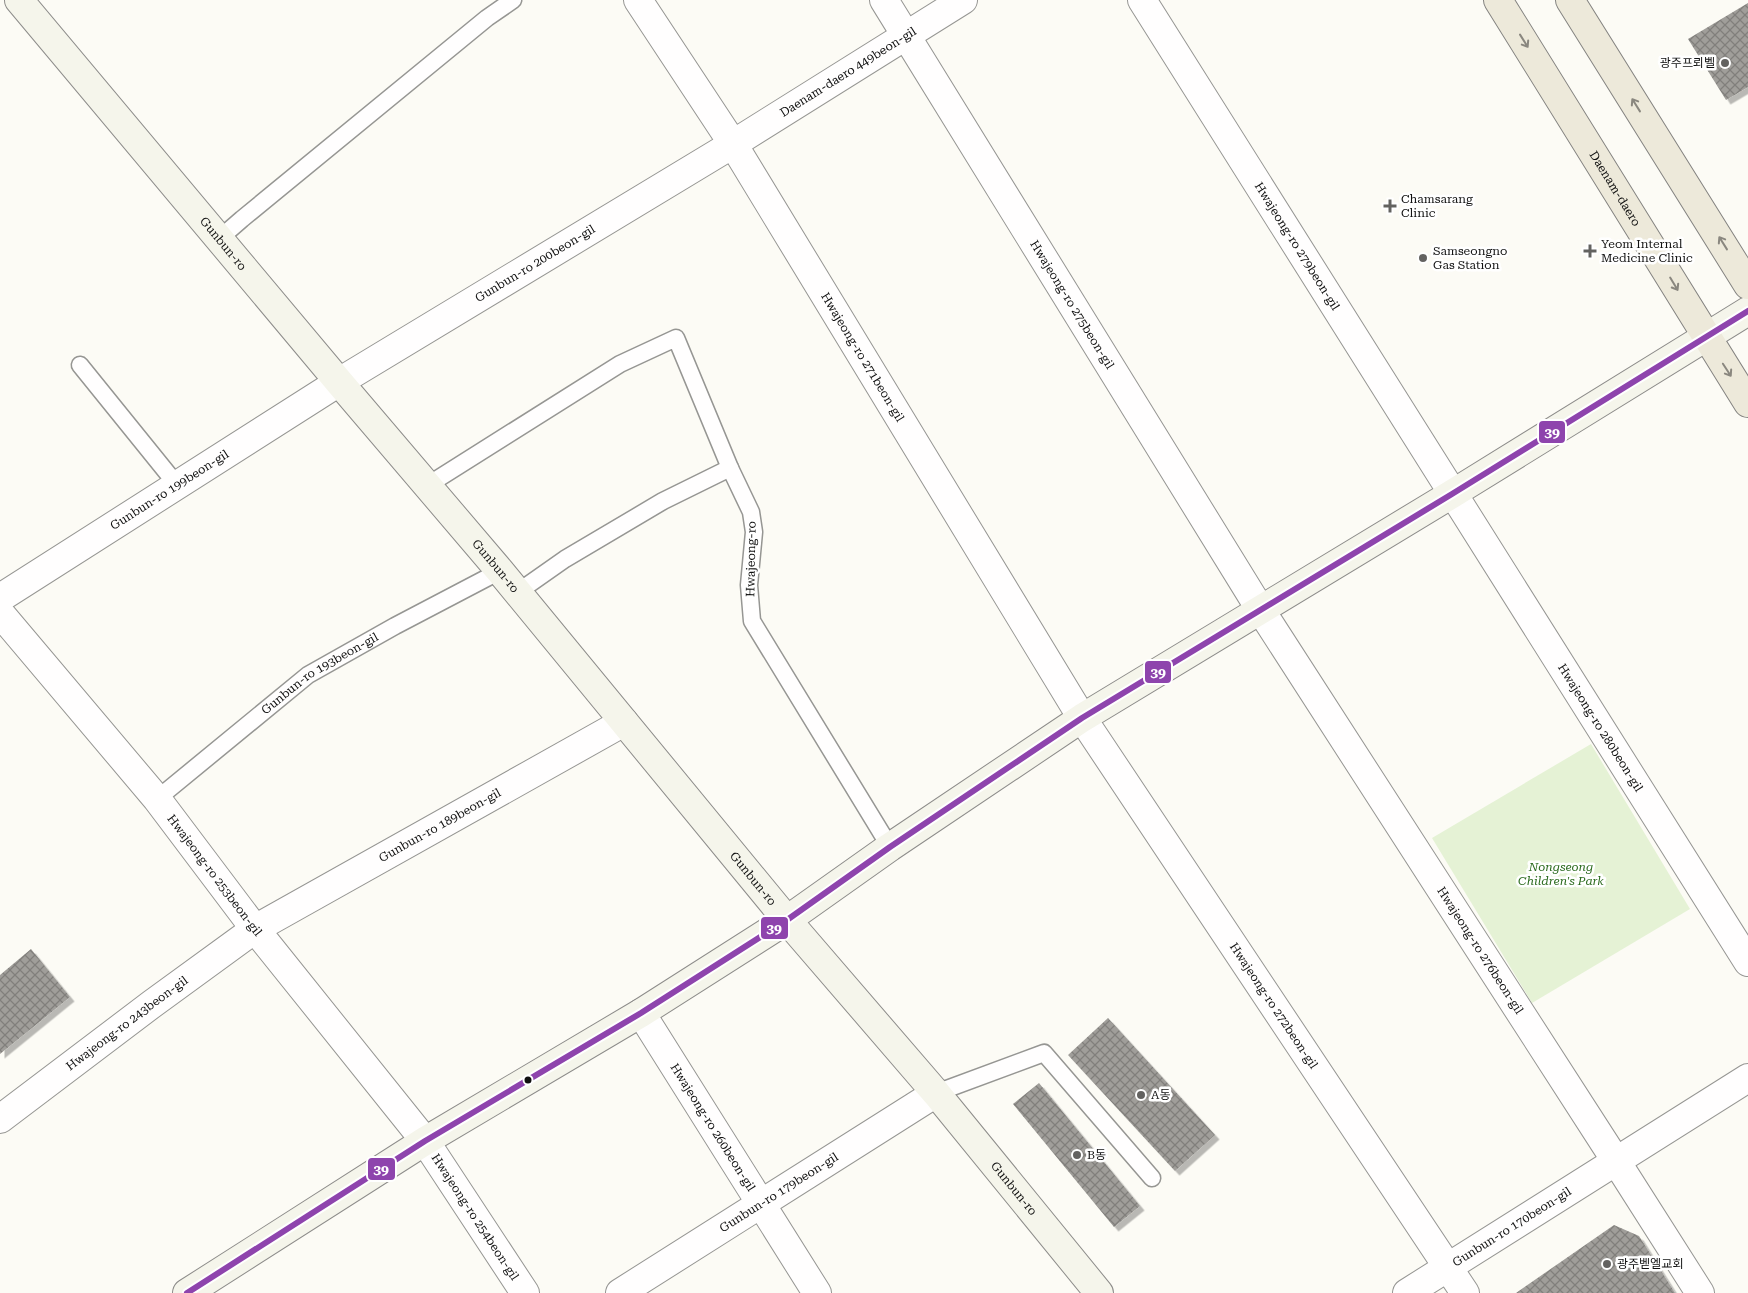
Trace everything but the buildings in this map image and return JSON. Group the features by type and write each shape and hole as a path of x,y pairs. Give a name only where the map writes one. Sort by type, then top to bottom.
{"main road":[{"name":"Daenam-daero","path":"1498,0 1748,403"},
{"path":"1570,0 1748,285"}],"street":[{"name":"Gunbun-ro","path":"19,0 219,240 518,592 787,920 936,1093 1099,1293"},
{"name":"Hwajeong-ro 271beon-gil","path":"638,0 732,144 1082,718"},
{"name":"Hwajeong-ro 275beon-gil","path":"884,0 1260,610"},
{"name":"Daenam-daero 449beon-gil","path":"732,144 963,0"},
{"name":"Hwajeong-ro 279beon-gil","path":"1142,0 1452,494"},
{"name":"Gunbun-ro 200beon-gil","path":"339,382 732,144"},
{"path":"187,1293 425,1141 641,1013 787,920 890,847 1082,718 1452,494 1748,311"},
{"name":"Gunbun-ro 199beon-gil","path":"0,598 339,382"},
{"name":"Hwajeong-ro 280beon-gil","path":"1452,494 1748,962"},
{"name":"Hwajeong-ro 276beon-gil","path":"1260,610 1700,1293"},
{"name":"Hwajeong-ro 253beon-gil","path":"0,613 157,799 255,929 425,1141"},
{"name":"Hwajeong-ro 272beon-gil","path":"1082,718 1449,1266 1465,1293"},
{"name":"Gunbun-ro 189beon-gil","path":"255,929 624,722"},
{"name":"Hwajeong-ro 243beon-gil","path":"0,1119 255,929"},
{"name":"Hwajeong-ro 260beon-gil","path":"641,1013 817,1293"},
{"name":"Gunbun-ro 170beon-gil","path":"1406,1293 1748,1078"},
{"name":"Gunbun-ro 179beon-gil","path":"620,1293 936,1093"},
{"name":"Hwajeong-ro 254beon-gil","path":"425,1141 525,1293"}],"lane":[{"path":"219,240 242,219 488,18 513,0"},
{"name":"Hwajeong-ro","path":"428,486 620,364 676,338 730,468 751,512 754,532 749,585 752,621 890,847"},
{"path":"80,365 177,485"},
{"path":"518,592 566,559 663,501 730,468"},
{"name":"Gunbun-ro 193beon-gil","path":"157,799 308,675 395,626 500,571"},
{"path":"936,1093 1044,1053 1152,1178"}],"green space":[{"name":"Nongseong Children's Park","path":"1591,744 1690,909 1532,1003 1432,838"}],"transit line":[{"name":"39","path":"187,1293 425,1141 641,1013 787,920 890,847 1082,718 1452,494 1748,311"}],"place":[{"name":"광주프뢰벨","path":"1725,63"},
{"name":"Chamsarang Clinic","path":"1390,206"},
{"name":"Yeom Internal Medicine Clinic","path":"1590,251"},
{"name":"Samseongno Gas Station","path":"1423,258"},
{"name":"A동","path":"1141,1095"},
{"name":"B동","path":"1077,1155"},
{"name":"광주벧엘교회","path":"1607,1264"}]}
